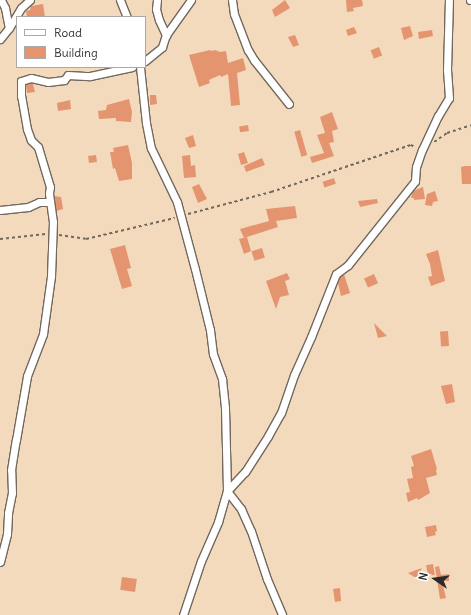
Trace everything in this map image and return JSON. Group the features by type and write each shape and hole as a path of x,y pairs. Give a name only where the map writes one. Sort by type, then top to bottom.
{"street":[{"path":"1,0 5,8 9,28"},
{"path":"16,16 21,8 30,0"},
{"path":"120,0 127,16"},
{"path":"157,0 156,9 166,35"},
{"path":"146,61 162,47 166,35 191,0"},
{"path":"232,0 234,14 248,50 254,60 289,104"},
{"path":"227,491 245,472 281,413 294,375 336,274 348,265 415,181 416,167 422,150 438,116 449,98 447,70 449,0"},
{"path":"0,38 9,28 16,16"},
{"path":"0,562 7,534 8,513 12,493 12,461 20,414 27,376 42,334 47,303 52,234 50,187 38,147 31,140 27,129 21,96 21,81 31,78 48,82 64,80 68,75 90,76 127,68"},
{"path":"140,68 150,148 176,202 196,269 210,330 213,354 222,379 225,408 227,491 218,522 201,561 183,615"},
{"path":"0,210 28,207 39,202 50,202"},
{"path":"227,491 241,509 251,531 276,604 282,615"}],"path":[{"path":"0,239 52,234 86,239 271,192 412,145 422,150 447,133 471,125"}],"building":[{"path":"285,0 290,8 275,17 272,10"},
{"path":"346,0 362,0 363,6 353,8 354,11 347,12"},
{"path":"43,4 45,16 27,16 26,11 30,10 31,6"},
{"path":"410,26 413,36 404,40 401,28"},
{"path":"354,27 357,33 348,36 346,30"},
{"path":"432,30 433,36 419,39 418,32"},
{"path":"295,35 299,45 293,47 288,37"},
{"path":"379,47 382,55 374,59 371,50"},
{"path":"210,50 220,52 226,51 228,63 243,58 246,70 237,73 240,105 231,106 228,74 221,77 220,75 209,80 210,83 199,87 189,55"},
{"path":"31,83 33,84 35,92 27,93 26,85"},
{"path":"150,95 156,95 157,104 150,105"},
{"path":"129,99 132,112 131,122 116,121 116,118 99,119 98,111 106,110 107,105"},
{"path":"70,100 71,109 58,111 57,103"},
{"path":"332,112 338,129 332,131 334,142 329,143 334,156 312,163 310,157 324,153 317,135 325,133 320,117"},
{"path":"248,125 249,131 240,132 239,126"},
{"path":"300,130 307,155 301,157 294,132"},
{"path":"193,135 196,146 189,148 185,138"},
{"path":"128,145 132,163 132,179 119,181 115,168 113,169 110,152 114,152 113,148"},
{"path":"244,152 248,163 241,165 238,154"},
{"path":"96,155 97,162 89,163 88,156"},
{"path":"190,155 191,166 195,165 196,177 184,178 182,156"},
{"path":"262,158 265,165 246,172 244,166"},
{"path":"471,166 471,184 462,184 461,167"},
{"path":"334,178 336,184 324,187 323,182"},
{"path":"199,184 207,199 198,203 192,187"},
{"path":"423,187 425,199 414,200 414,198 411,198 413,191"},
{"path":"435,191 438,201 433,202 432,206 425,205 427,194"},
{"path":"54,196 61,197 63,209 56,211"},
{"path":"377,199 378,203 360,207 358,201"},
{"path":"295,206 297,218 276,221 278,227 244,238 240,229 269,221 266,209"},
{"path":"247,237 251,251 244,254 239,239"},
{"path":"125,245 131,268 127,269 132,286 122,289 110,249"},
{"path":"262,248 265,258 254,261 251,251"},
{"path":"438,250 445,281 431,286 428,277 432,276 430,264 426,254"},
{"path":"287,273 290,279 285,281 289,295 280,297 276,309 266,281"},
{"path":"344,274 350,293 341,296 338,283 340,277"},
{"path":"374,274 378,283 368,288 364,278"},
{"path":"374,323 387,336 378,338"},
{"path":"448,331 449,346 441,347 440,332"},
{"path":"452,384 455,402 446,404 441,386"},
{"path":"431,449 437,469 437,475 426,478 430,493 418,500 417,498 408,502 406,493 410,492 407,479 413,478 411,467 414,466 411,456"},
{"path":"436,525 436,535 427,537 425,527"},
{"path":"433,564 435,575 428,576 426,565"},
{"path":"439,566 441,575 449,574 449,581 442,581 446,598 440,599 435,567"},
{"path":"422,568 416,578 408,573"},
{"path":"122,577 137,579 135,592 120,590"},
{"path":"340,588 341,601 335,602 333,589"}]}
